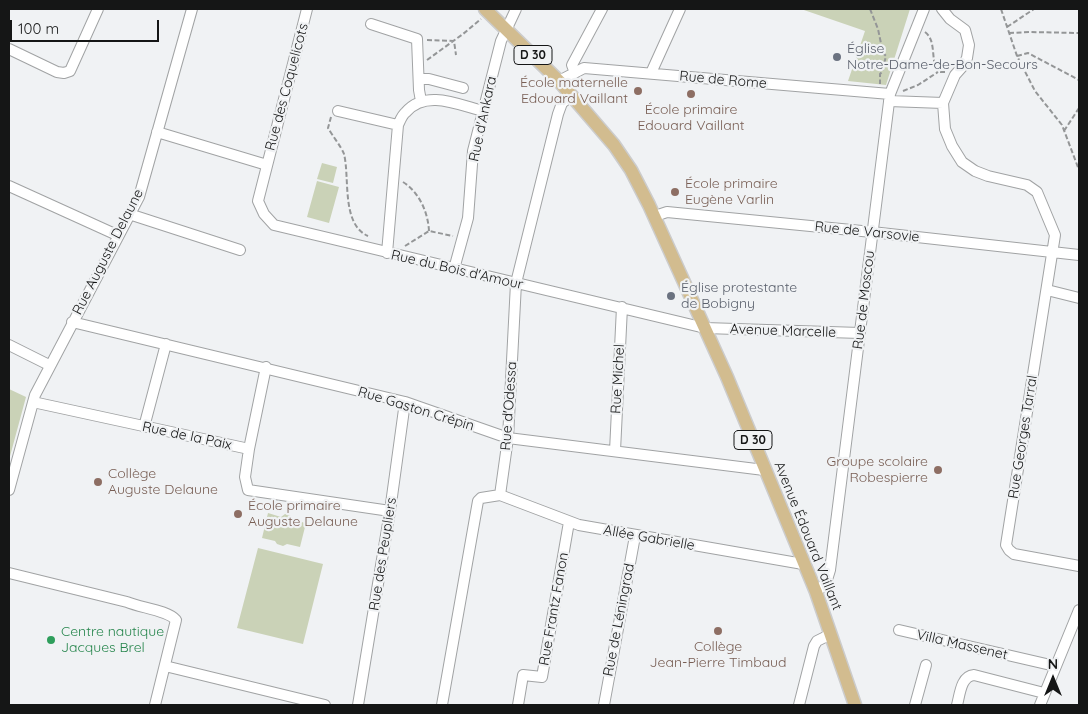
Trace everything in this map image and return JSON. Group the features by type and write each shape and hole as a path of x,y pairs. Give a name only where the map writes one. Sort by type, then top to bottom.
{"main road":[{"name":"Avenue Édouard Vaillant","path":"487,10 559,81 614,145 631,170 655,216 757,450 816,592 855,705"}],"street":[{"path":"9,49 64,73 70,70 98,9"},
{"name":"Rue Auguste Delaune","path":"9,490 33,402 49,366 139,197 192,9"},
{"name":"Rue des Coquelicots","path":"266,165 307,9"},
{"name":"Rue d'Ankara","path":"454,269 468,218 473,151 505,29 516,9"},
{"path":"574,73 572,65 602,9"},
{"path":"651,74 680,9"},
{"name":"Rue de Moscou","path":"816,592 826,583 830,570 887,96 924,9"},
{"path":"942,9 950,19 964,30 969,45 968,58 955,75 943,103"},
{"path":"371,24 417,39 421,101"},
{"name":"Rue de Rome","path":"559,81 584,68 887,96 943,103"},
{"path":"419,80 428,79 463,88"},
{"name":"Rue d'Odessa","path":"500,495 508,438 516,284 558,114 562,103 571,96"},
{"path":"391,254 388,240 398,125 406,111 421,101 432,98 483,111"},
{"name":"Rue Georges Tarral","path":"943,103 945,129 952,146 962,162 975,172 1027,185 1037,192 1055,235 1006,545 1008,550 1014,554 1079,566"},
{"path":"338,110 398,125"},
{"path":"157,132 266,165"},
{"name":"Rue du Bois d'Amour","path":"266,165 258,201 264,214 274,226 705,328"},
{"path":"9,186 118,235"},
{"name":"Rue de Varsovie","path":"655,216 668,212 1079,255"},
{"path":"129,214 240,250"},
{"path":"1047,290 1079,298"},
{"name":"Rue Michel","path":"614,451 622,307"},
{"name":"Rue Gaston Crépin","path":"72,322 266,367 405,402 508,438 764,470"},
{"name":"Avenue Marcelle","path":"705,328 860,333"},
{"path":"144,427 166,344"},
{"path":"9,345 49,366"},
{"path":"249,449 266,367"},
{"name":"Rue de la Paix","path":"33,402 249,449 245,477 248,490 390,511"},
{"name":"Rue des Peupliers","path":"358,705 390,511 405,402"},
{"path":"442,705 478,501 481,498 500,495"},
{"name":"Allée Gabrielle","path":"500,495 569,522 635,536 803,564"},
{"name":"Rue Frantz Fanon","path":"518,705 523,675 542,677 569,522"},
{"name":"Rue de Léningrad","path":"604,705 635,536"},
{"path":"9,573 128,602 138,607 171,615 176,620 155,705"},
{"path":"1040,705 1079,610"},
{"name":"Villa Massenet","path":"899,630 1055,666"},
{"path":"799,705 814,646 817,641 831,634"},
{"path":"915,705 926,665"},
{"path":"164,666 325,705"},
{"path":"957,705 965,678 969,675 1044,693"}],"path":[{"path":"870,9 878,29 883,53 886,56 880,74 887,96 900,93 918,85 938,72 952,72 955,75"},
{"path":"1001,9 1017,56 1035,91 1062,124 1079,170"},
{"path":"1007,27 1034,9"},
{"path":"418,65 454,41 487,10"},
{"path":"917,26 929,35 932,43 934,66 938,72"},
{"path":"1009,33 1079,33"},
{"path":"417,39 454,41"},
{"path":"454,41 456,55"},
{"path":"1017,56 1028,53 1079,80"},
{"path":"1064,131 1079,108"},
{"path":"338,110 333,112 328,128 344,152 350,215 362,234 388,240"},
{"path":"393,180 403,182 410,187 420,201 429,219 429,231"},
{"path":"391,254 429,231 462,238"}],"green space":[{"path":"801,9 910,9 886,85 848,81 865,31"},
{"path":"322,163 337,167 333,183 317,179"},
{"path":"317,181 339,187 329,223 307,217"},
{"path":"9,389 26,397 9,460"},
{"path":"268,513 281,517 285,514 291,516 293,520 306,523 300,547 287,544 283,546 275,541 262,538"},
{"path":"258,548 323,564 303,644 237,628"}],"place":[{"name":"Église Notre-Dame-de-Bon-Secours","path":"837,57"},
{"name":"École maternelle Edouard Vaillant","path":"638,91"},
{"name":"École primaire Edouard Vaillant","path":"691,94"},
{"name":"École primaire Eugène Varlin","path":"675,192"},
{"name":"Église protestante de Bobigny","path":"671,296"},
{"name":"Groupe scolaire Robespierre","path":"938,470"},
{"name":"Collège Auguste Delaune","path":"98,482"},
{"name":"École primaire Auguste Delaune","path":"238,514"},
{"name":"Collège Jean-Pierre Timbaud","path":"718,631"},
{"name":"Centre nautique Jacques Brel","path":"51,640"}]}
